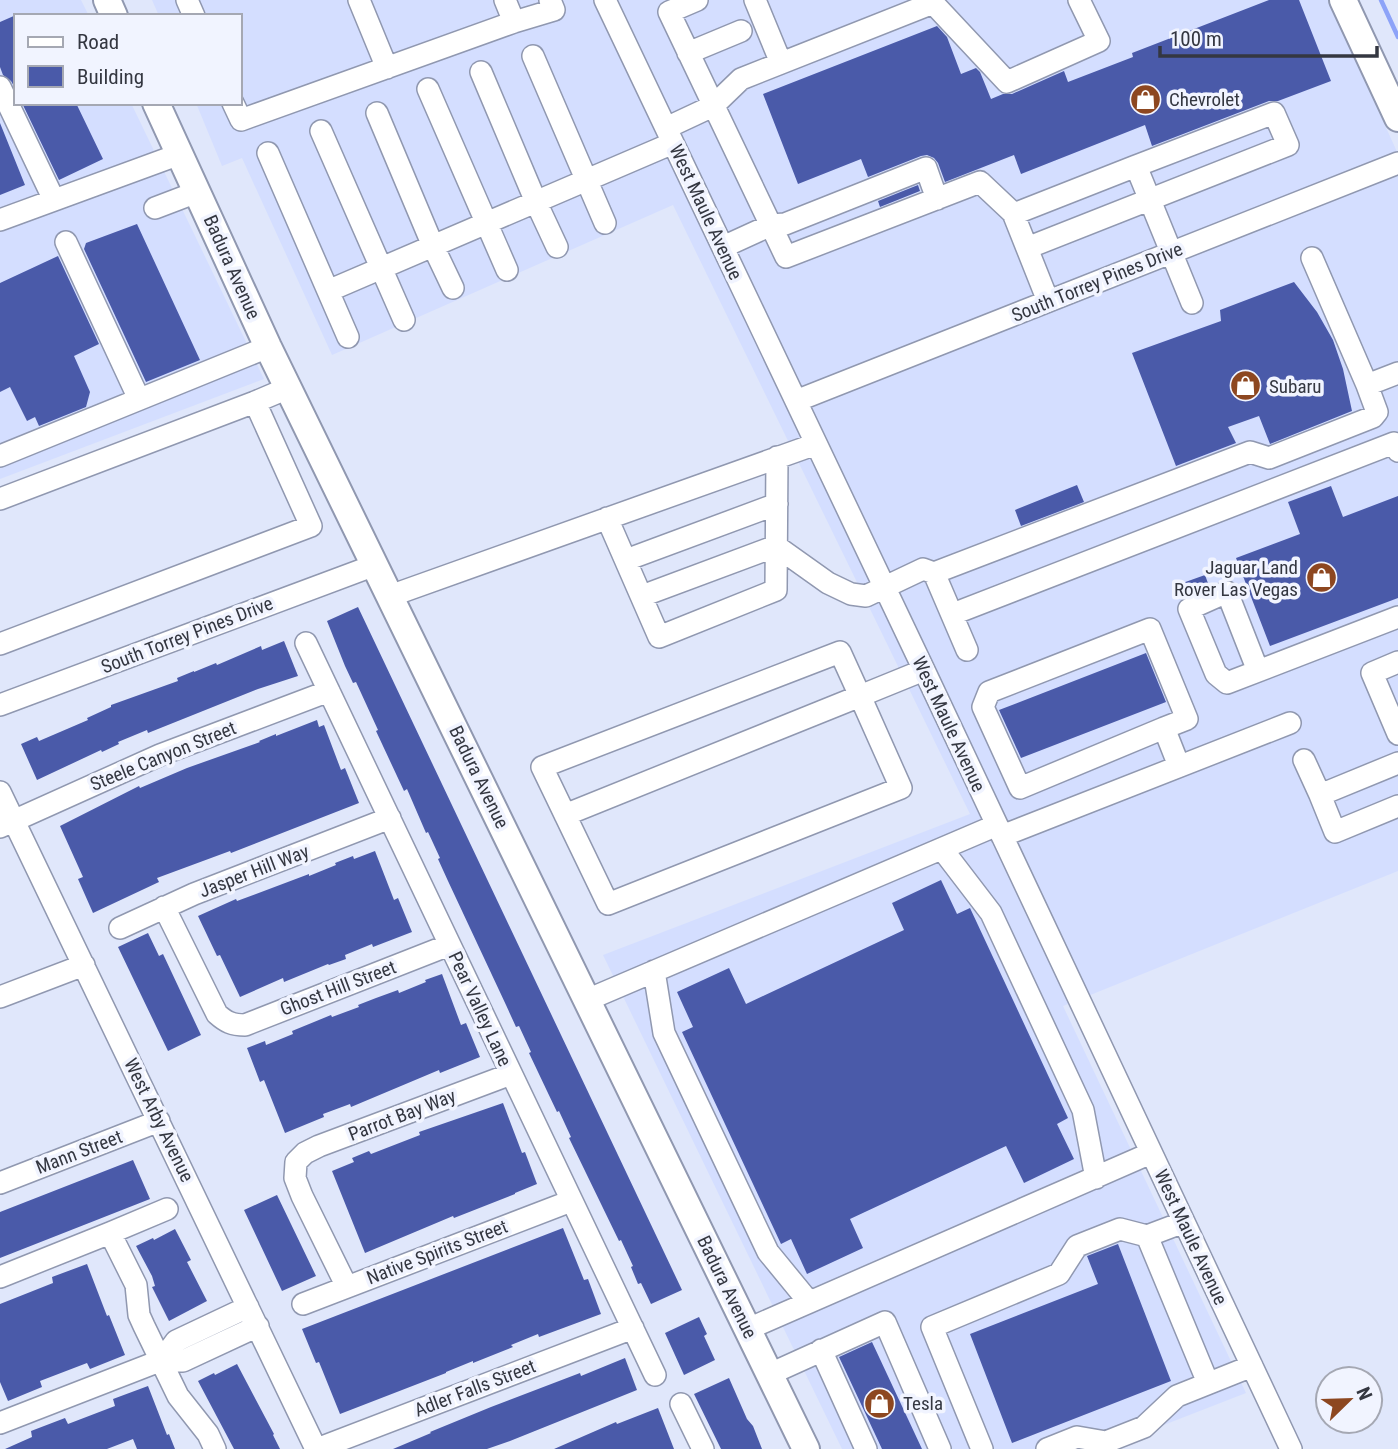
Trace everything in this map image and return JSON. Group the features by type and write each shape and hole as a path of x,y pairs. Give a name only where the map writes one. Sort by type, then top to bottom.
{"main road":[{"path":"1343,0 1398,118"},
{"name":"Badura Avenue","path":"157,105 268,347 806,1449"}],"street":[{"path":"359,0 387,68"},
{"path":"505,0 514,22"},
{"path":"234,105 241,120 554,10 550,0"},
{"name":"West Maule Avenue","path":"605,0 1291,1449"},
{"path":"697,0 669,12 786,257 980,182 1013,213 1048,301"},
{"path":"755,0 781,64"},
{"path":"328,291 587,180 670,136 713,106 741,79 933,3 1007,82 1099,41 1079,0"},
{"path":"688,53 741,31"},
{"path":"533,56 605,223"},
{"path":"481,72 557,247"},
{"path":"0,87 54,200"},
{"path":"428,89 507,270"},
{"path":"377,113 453,288"},
{"path":"1013,213 1274,113 1288,145 1027,248"},
{"path":"321,131 404,320"},
{"path":"268,153 348,337"},
{"path":"0,220 180,154"},
{"name":"South Torrey Pines Drive","path":"796,401 1398,163"},
{"path":"1136,166 1192,303"},
{"path":"723,247 771,225 785,224 926,168 937,199"},
{"path":"155,208 197,192"},
{"path":"66,242 139,399"},
{"path":"776,546 828,583 851,594 866,596 923,569 934,573 1240,455 1250,452 1269,458 1373,417 1377,412 1367,386 1311,258"},
{"path":"0,456 268,347"},
{"path":"1367,386 1398,373"},
{"path":"0,499 288,388"},
{"path":"0,644 311,526 255,402"},
{"path":"953,614 1394,443 1398,451"},
{"path":"390,596 816,444"},
{"path":"607,518 659,636 776,590 777,457"},
{"path":"626,560 777,504"},
{"path":"642,596 776,546"},
{"name":"South Torrey Pines Drive","path":"0,705 375,565"},
{"path":"934,573 967,650"},
{"path":"1258,671 1398,617"},
{"path":"1150,629 1187,719 1164,728 1020,788 983,707 989,692 1150,629"},
{"name":"Pear Valley Lane","path":"306,643 655,1375"},
{"path":"840,652 860,696 901,788 608,904 542,767 840,652"},
{"path":"1398,662 1372,673 1398,734"},
{"path":"565,815 924,670"},
{"name":"Steele Canyon Street","path":"7,824 160,755 329,691"},
{"path":"587,1000 942,849 1062,813 1290,723"},
{"path":"1164,728 1179,766"},
{"path":"1304,760 1335,832 1398,806"},
{"path":"1320,795 1398,763"},
{"path":"1048,777 1062,813"},
{"name":"West Arby Avenue","path":"0,792 7,824 84,965 317,1449"},
{"name":"Jasper Hill Way","path":"120,928 164,906 390,818"},
{"path":"942,849 990,913 1083,1110 1096,1178"},
{"name":"Ghost Hill Street","path":"164,906 217,1014 225,1022 235,1025 245,1025 449,945"},
{"path":"0,998 84,965"},
{"path":"654,971 664,1033 768,1252 808,1302"},
{"name":"Parrot Bay Way","path":"347,1287 298,1187 295,1178 296,1162 305,1153 319,1146 511,1074"},
{"name":"Mann Street","path":"0,1183 159,1121"},
{"path":"748,1329 1152,1153"},
{"name":"Native Spirits Street","path":"303,1304 571,1201"},
{"path":"0,1277 167,1209"},
{"path":"982,1449 932,1327 1059,1274 1077,1246 1120,1230 1147,1236 1184,1222"},
{"path":"110,1233 135,1285 139,1315 178,1396 204,1428 215,1449"},
{"path":"1147,1236 1208,1383"},
{"path":"0,1423 162,1360 183,1361 202,1340 253,1317"},
{"path":"770,1374 885,1322 940,1449"},
{"name":"Adler Falls Street","path":"317,1449 633,1328"},
{"path":"821,1350 866,1449"},
{"path":"1047,1449 1077,1437 1106,1442 1144,1427 1177,1396 1252,1366"},
{"path":"681,1404 703,1449"}],"shaded area":[{"path":"0,0 81,0 88,14 14,14 14,105 132,105 264,379 0,479"},
{"path":"152,0 1328,0 1398,154 1398,871 1063,1006 1246,1393 1102,1449 842,1449 603,955 970,814 673,205 332,355 242,158 222,166 197,105 242,105 242,14 158,14"}],"building":[{"name":"Chevrolet","path":"1269,0 1299,0 1331,81 1278,101 1269,101 1152,146 1145,125 1021,174 1014,155 945,182 938,163 927,155 868,177 861,159 798,184 763,94 937,26 947,37 961,74 976,68 991,99 1012,94 1064,71 1068,82 1133,57 1132,53"},
{"path":"14,16 14,86 3,75 0,67 0,22"},
{"path":"23,105 77,105 103,159 59,180"},
{"path":"0,123 25,185 0,195"},
{"path":"918,185 920,191 880,207 878,201"},
{"path":"137,224 200,360 146,382 84,249 86,243"},
{"path":"58,256 99,344 74,356 90,392 86,407 39,426 35,417 27,421 10,387 0,392 0,283"},
{"name":"Subaru","path":"1294,282 1317,312 1333,340 1343,369 1352,411 1270,444 1259,416 1228,427 1236,443 1176,466 1132,353 1221,321 1220,310"},
{"path":"1077,485 1084,502 1021,526 1015,510"},
{"name":"Jaguar Land Rover Las Vegas","path":"1331,486 1343,517 1398,496 1398,598 1270,646 1236,558 1300,534 1288,502"},
{"path":"1205,575 1209,586 1182,598 1177,585"},
{"path":"358,607 682,1290 651,1304 641,1283 638,1284 621,1240 619,1241 569,1138 571,1137 529,1053 531,1052 519,1026 516,1027 428,832 426,833 407,789 404,791 356,682 353,683 345,666 327,621"},
{"path":"284,641 298,676 148,733 147,730 37,780 21,744 37,737 39,741 88,720 87,718 111,705 178,681 177,678 194,671 216,663 217,665 261,646 262,650"},
{"path":"1146,653 1166,702 1021,758 999,710"},
{"path":"317,720 319,727 324,725 341,770 345,768 359,803 231,853 230,851 157,878 159,882 93,913 78,879 83,877 60,826 139,786 140,788"},
{"path":"375,851 394,900 398,898 412,932 373,947 372,944 345,955 346,959 284,982 283,978 240,997 198,916 236,899 237,901 309,876 353,856 354,859"},
{"path":"941,880 957,914 970,908 1068,1118 1057,1124 1074,1159 1024,1183 1006,1146 850,1219 863,1248 807,1274 791,1239 781,1244 682,1032 693,1027 677,992 729,968 746,1004 904,930 892,903"},
{"path":"148,933 159,956 163,954 201,1035 168,1051 118,947"},
{"path":"442,974 461,1025 466,1023 480,1057 440,1073 439,1070 351,1107 350,1104 323,1114 324,1117 285,1133 264,1080 260,1082 247,1048 265,1041 266,1045 331,1015 332,1017 359,1007 358,1005 398,990 399,993"},
{"path":"503,1103 537,1184 365,1253 332,1171 354,1162 352,1158 369,1151 371,1154 420,1135 419,1132"},
{"path":"133,1160 150,1199 0,1258 0,1212"},
{"path":"277,1195 316,1276 282,1291 244,1210"},
{"path":"563,1228 584,1280 588,1279 601,1314 539,1337 538,1334 511,1345 513,1347 340,1414 302,1329"},
{"path":"175,1229 191,1260 187,1262 207,1301 169,1321 152,1287 155,1286 152,1276 136,1246"},
{"path":"1118,1244 1171,1381 1012,1443 970,1334 1098,1284 1087,1256"},
{"path":"87,1264 125,1355 90,1369 87,1363 40,1381 42,1387 8,1401 0,1382 0,1304 53,1283 52,1277"},
{"path":"699,1317 715,1360 684,1375 665,1333"},
{"name":"Tesla","path":"872,1342 922,1449 882,1449 839,1357"},
{"path":"625,1358 637,1390 510,1441 487,1449 393,1449 491,1407"},
{"path":"237,1364 280,1449 234,1449 198,1381"},
{"path":"729,1378 762,1449 721,1449 694,1394"},
{"path":"148,1386 175,1449 137,1449 133,1439 107,1449 5,1449 32,1437 31,1431 65,1418 68,1424 115,1406 113,1399"},
{"path":"658,1408 674,1449 554,1449 616,1422 617,1424"}],"waterway":[{"path":"1381,0 1398,37"}],"place":[{"name":"Chevrolet","path":"1146,99"},
{"name":"Subaru","path":"1246,386"},
{"name":"Jaguar Land Rover Las Vegas","path":"1321,578"},
{"name":"Tesla","path":"880,1403"}]}
